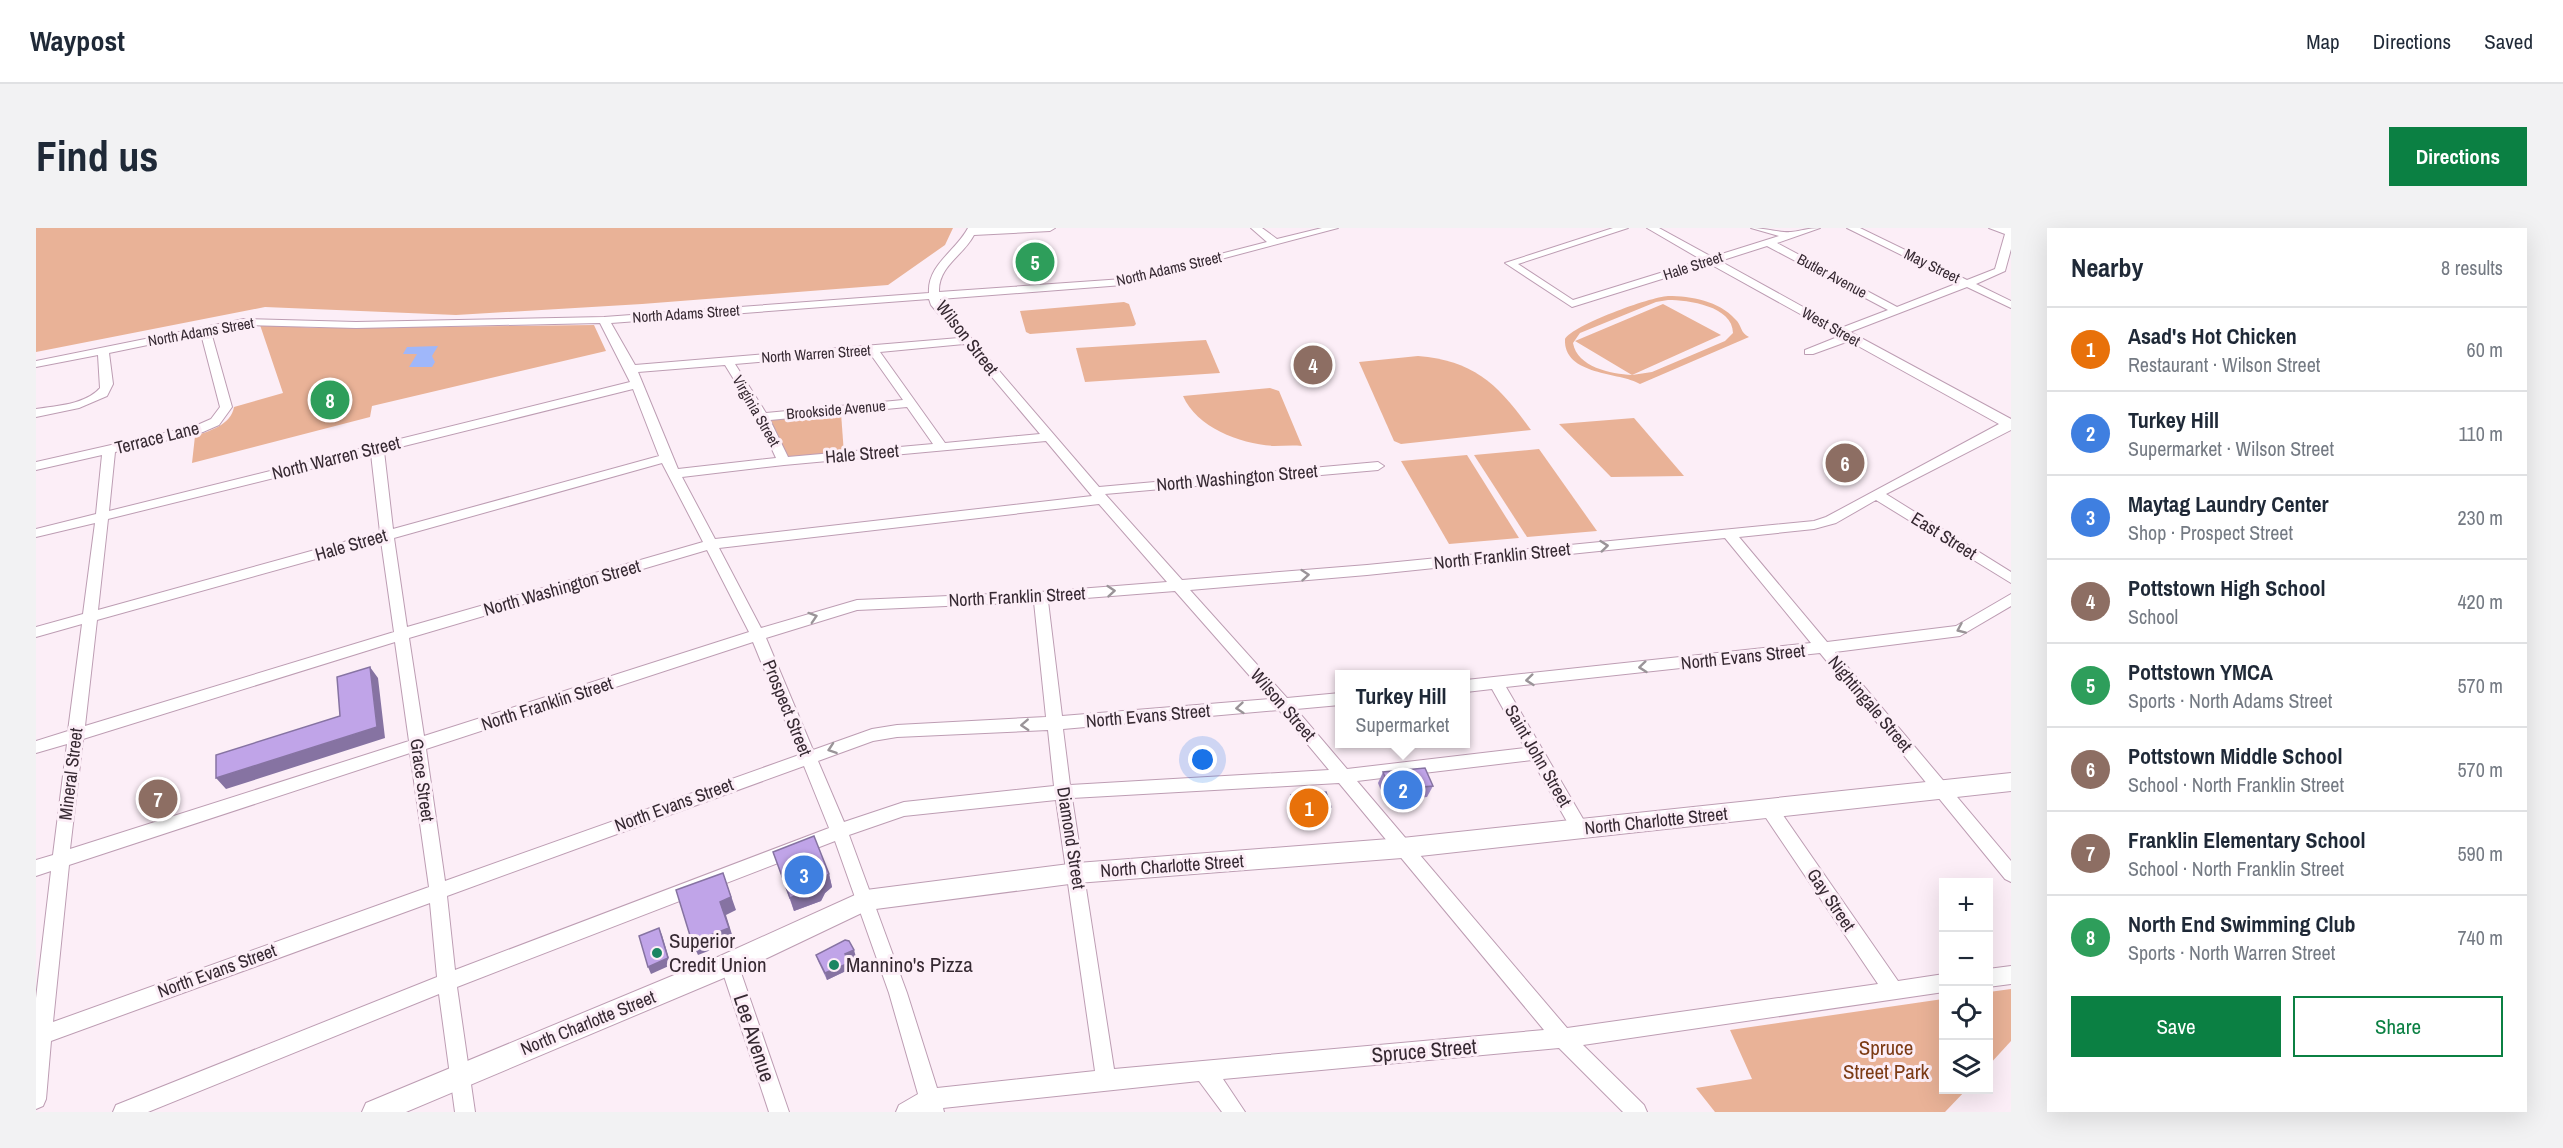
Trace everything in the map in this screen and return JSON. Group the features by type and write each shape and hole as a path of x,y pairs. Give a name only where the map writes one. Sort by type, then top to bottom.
{"main road":[{"name":"North Charlotte Street","path":"375,1112 729,964 866,900 1077,873 1402,848 1770,810 2011,782"}],"street":[{"path":"934,296 933,282 939,268 972,230 1050,228"},
{"path":"1256,228 1275,243"},
{"name":"North Adams Street","path":"36,364 205,329 251,322 345,326 604,320 1131,281 1333,228"},
{"name":"Hale Street","path":"1623,228 1510,263 1572,304 1815,228"},
{"name":"West Street","path":"1652,228 2010,424"},
{"path":"1756,228 1790,236"},
{"name":"May Street","path":"1852,228 2011,305"},
{"path":"1809,352 1895,310 2006,272 2011,232 1994,228"},
{"name":"Butler Avenue","path":"1769,243 1895,310"},
{"name":"Wilson Street","path":"934,296 935,303 966,341 1284,705 1563,1038 1637,1112"},
{"name":"Prospect Street","path":"604,320 631,369 666,458 757,634 840,833 898,993 931,1105"},
{"name":"Terrace Lane","path":"36,466 199,429 221,416 225,412 225,403 205,329"},
{"name":"North Warren Street","path":"631,369 966,341"},
{"path":"36,413 86,402 103,394 107,387 103,350"},
{"path":"873,350 942,447"},
{"name":"Virginia Street","path":"728,361 763,417 784,461"},
{"name":"North Warren Street","path":"36,533 637,384"},
{"name":"Brookside Avenue","path":"763,417 909,403"},
{"name":"North Franklin Street","path":"36,868 417,747 834,610 857,605 1040,597 1367,570 1814,525 1831,520 2010,424"},
{"name":"Hale Street","path":"674,474 784,461 1050,437"},
{"name":"Grace Street","path":"377,448 387,535 438,891 447,982 465,1112"},
{"name":"Mineral Street","path":"36,1099 39,1036 109,450"},
{"name":"Hale Street","path":"36,632 666,458"},
{"name":"North Washington Street","path":"36,747 403,634 711,544 1099,495 1378,466"},
{"name":"East Street","path":"1876,494 2011,578"},
{"name":"Nightingale Street","path":"1729,534 2011,874"},
{"name":"Diamond Street","path":"1040,597 1063,792 1077,873 1106,1080"},
{"name":"North Evans Street","path":"1470,686 1960,631 2011,599"},
{"name":"Saint John Street","path":"1496,683 1580,829"},
{"name":"North Evans Street","path":"39,1036 872,735 897,731 1056,723 1335,700"},
{"path":"123,1112 447,982 885,814 904,809 1063,792 1343,776 1536,753"},
{"name":"Gay Street","path":"1770,810 1893,990"},
{"name":"Lee Avenue","path":"729,964 779,1112"},
{"path":"1993,977 2011,975"},
{"name":"Spruce Street","path":"906,1112 931,1105 1106,1080 1563,1038 1939,984"},
{"path":"1204,1071 1235,1112"}],"green space":[{"path":"36,228 953,228 945,245 888,285 642,304 456,315 265,307 36,352"},
{"path":"1686,297 1713,304 1737,321 1749,337 1640,384 1583,366 1573,360 1567,351 1565,339 1571,333 1630,306 1659,298","holes":["1668,300 1687,301 1708,306 1726,316 1731,324 1733,333 1725,341 1652,372 1624,374 1596,368 1581,358 1573,343 1580,333 1656,302"]},
{"path":"1124,302 1129,304 1136,324 1134,326 1030,334 1026,332 1020,311"},
{"path":"1663,304 1721,335 1632,375 1575,341"},
{"path":"260,325 319,328 594,325 606,351 372,406 370,417 192,463 195,436 224,423 234,407 283,393"},
{"path":"1206,340 1220,373 1085,382 1076,348"},
{"path":"1418,356 1455,363 1484,378 1508,400 1531,430 1401,444 1394,441 1359,362"},
{"path":"1270,388 1279,391 1302,446 1261,445 1234,438 1198,417 1183,396"},
{"path":"841,413 844,454 794,458 787,456 769,419"},
{"path":"1634,418 1684,476 1611,477 1559,424"},
{"path":"1539,449 1597,531 1527,537 1474,455"},
{"path":"1467,455 1519,538 1449,544 1401,461"},
{"path":"2011,989 2011,1041 1993,1061 1993,1040 1993,991"},
{"name":"Spruce Street Park","path":"1939,1000 1939,1094 1962,1094 1945,1112 1715,1112 1696,1088 1752,1079 1730,1030"}],"water":[{"path":"438,346 432,356 435,362 432,367 409,367 417,354 403,354 407,347"}],"building":[{"path":"370,667 377,727 216,778 216,755 340,716 337,677"},
{"path":"1425,768 1433,786 1390,790 1383,772"},
{"path":"1326,792 1331,807 1296,810 1291,795"},
{"path":"814,836 829,874 821,879 817,887 790,898 773,852"},
{"path":"723,873 731,897 720,902 729,928 692,942 676,890"},
{"name":"Superior Credit Union","path":"659,928 668,958 648,967 639,936"},
{"name":"Mannino's Pizza","path":"845,940 849,941 854,950 845,954 849,963 825,973 816,955"}],"place":[{"name":"Pottstown YMCA","path":"1035,262"},
{"name":"Pottstown High School","path":"1313,365"},
{"name":"North End Swimming Club","path":"330,400"},
{"name":"Pottstown Middle School","path":"1845,463"},
{"name":"Turkey Hill","path":"1403,790"},
{"name":"Franklin Elementary School","path":"158,799"},
{"name":"Asad's Hot Chicken","path":"1309,808"},
{"name":"Maytag Laundry Center","path":"804,875"},
{"name":"Superior Credit Union","path":"657,953"},
{"name":"Mannino's Pizza","path":"834,965"}]}
